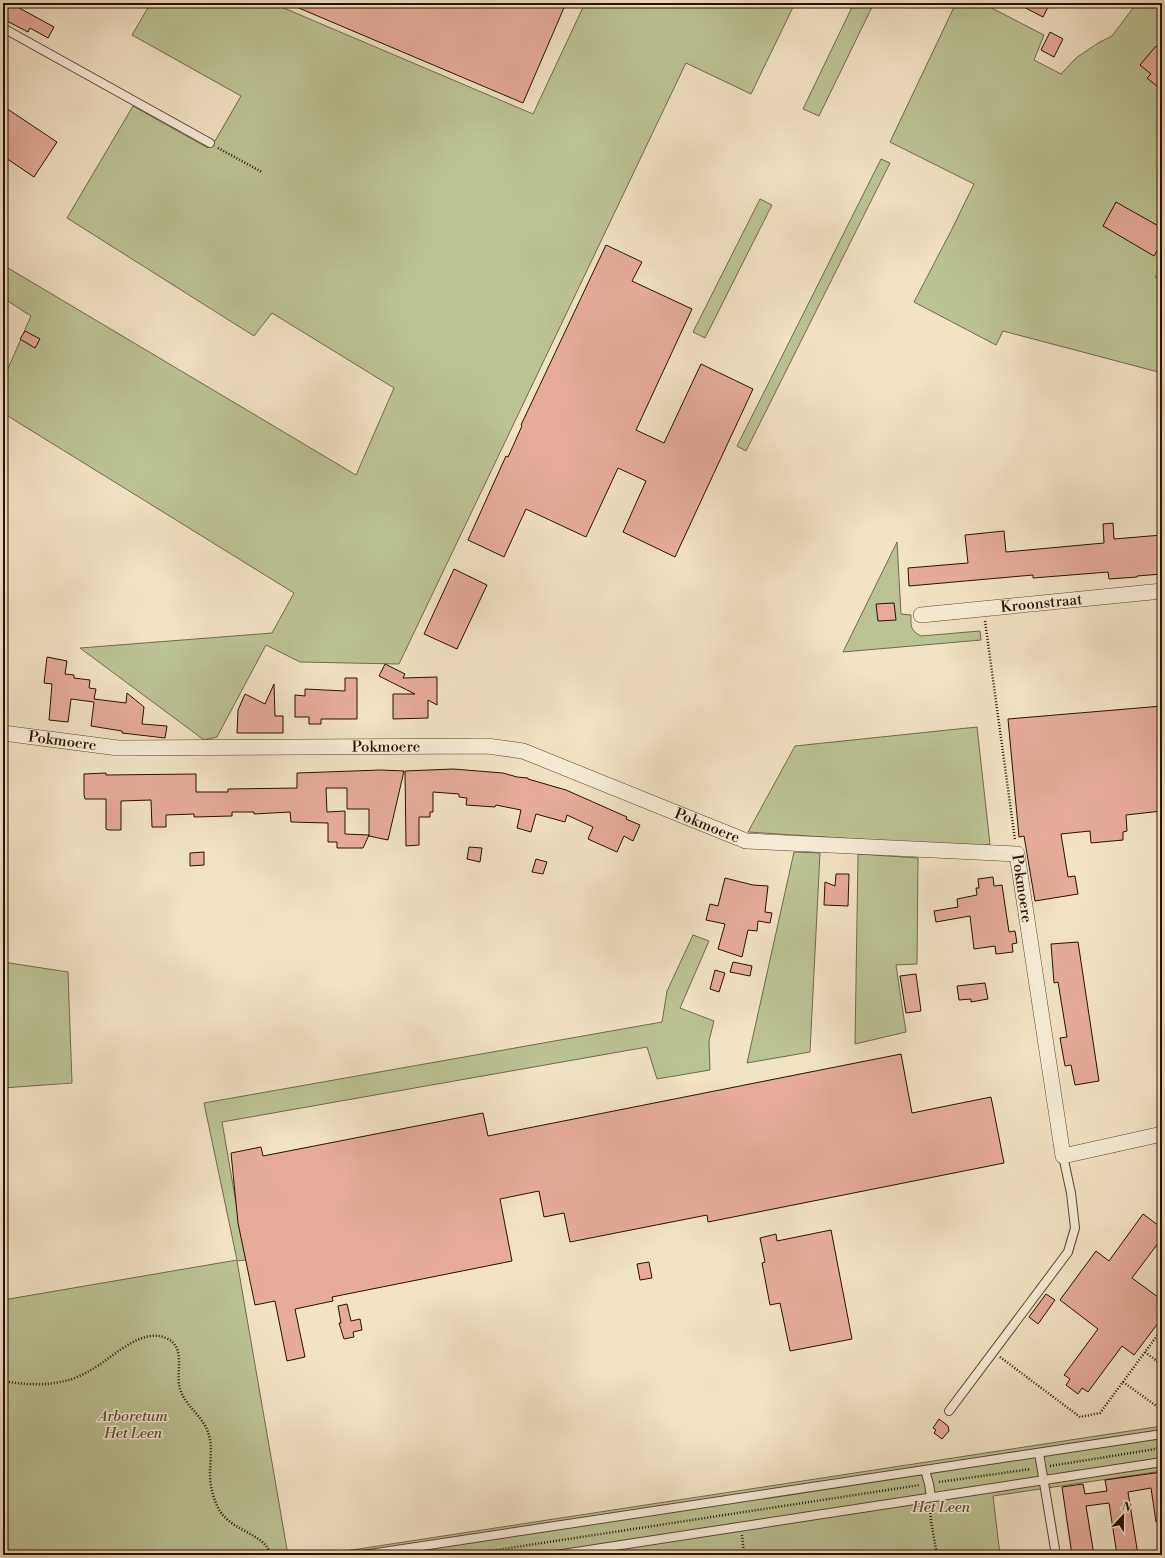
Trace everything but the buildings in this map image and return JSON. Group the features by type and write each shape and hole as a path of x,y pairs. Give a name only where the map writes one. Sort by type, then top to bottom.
{"street":[{"name":"Kroonstraat","path":"920,615 1162,592"},
{"name":"Pokmoere","path":"3,733 118,748 487,746 523,751 746,841 1017,854 1063,1156"},
{"path":"1063,1156 1162,1134"}],"lane":[{"path":"3,28 210,143"},
{"path":"949,1411 1068,1252 1075,1228 1071,1193 1063,1156"},
{"path":"363,1555 1162,1434"},
{"path":"1040,1453 1056,1555"},
{"path":"556,1555 1162,1462"},
{"path":"925,1470 930,1484 931,1497"}],"path":[{"path":"210,143 262,172"},
{"path":"983,609 1017,854"},
{"path":"993,1352 1080,1417 1100,1413 1162,1328"},
{"path":"3,1381 33,1385 70,1380 92,1370 123,1348 139,1340 155,1335 168,1338 176,1346 180,1359 179,1382 182,1394 185,1400 203,1421 211,1442 210,1482 219,1510 227,1521 264,1542 271,1555"},
{"path":"1145,1352 1162,1365"},
{"path":"1123,1382 1162,1410"},
{"path":"464,1555 1162,1448"},
{"path":"930,1507 937,1555"},
{"path":"741,1526 744,1555"}],"green space":[{"path":"144,3 272,3 533,114 585,3 795,3 751,94 686,63 399,664 300,662 266,645 217,737 204,740 80,648 272,633 294,593 3,413 3,380 31,316 3,298 3,265 356,475 394,388 272,313 254,336 67,218 133,106 208,148 212,140 215,141 241,96 132,35 149,6"},
{"path":"854,3 874,3 819,116 803,109"},
{"path":"956,3 982,3 1044,35 1034,60 1061,74 1076,58 1098,43 1112,36 1137,3 1162,3 1162,267 1155,277 1162,281 1162,373 1003,331 996,345 914,302 974,184 890,142"},
{"path":"881,159 890,163 746,451 737,446"},
{"path":"760,199 772,205 705,338 693,332"},
{"path":"897,542 901,614 911,615 911,625 913,630 921,636 980,631 981,640 843,652"},
{"path":"977,727 990,844 978,847 748,832 795,746"},
{"path":"794,852 820,853 810,1052 747,1063"},
{"path":"858,854 918,858 917,964 896,965 906,1032 855,1044"},
{"name":"Arboretum Het Leen","path":"693,935 709,941 680,1008 714,1021 709,1041 710,1070 657,1079 647,1047 222,1122 246,1260 237,1261 288,1555 3,1555 3,1300 237,1260 204,1103 662,1022 667,991"},
{"path":"3,962 68,972 72,1083 3,1088"},
{"name":"Het Leen","path":"1162,1426 1162,1471 993,1496 1000,1555 319,1555"}]}
